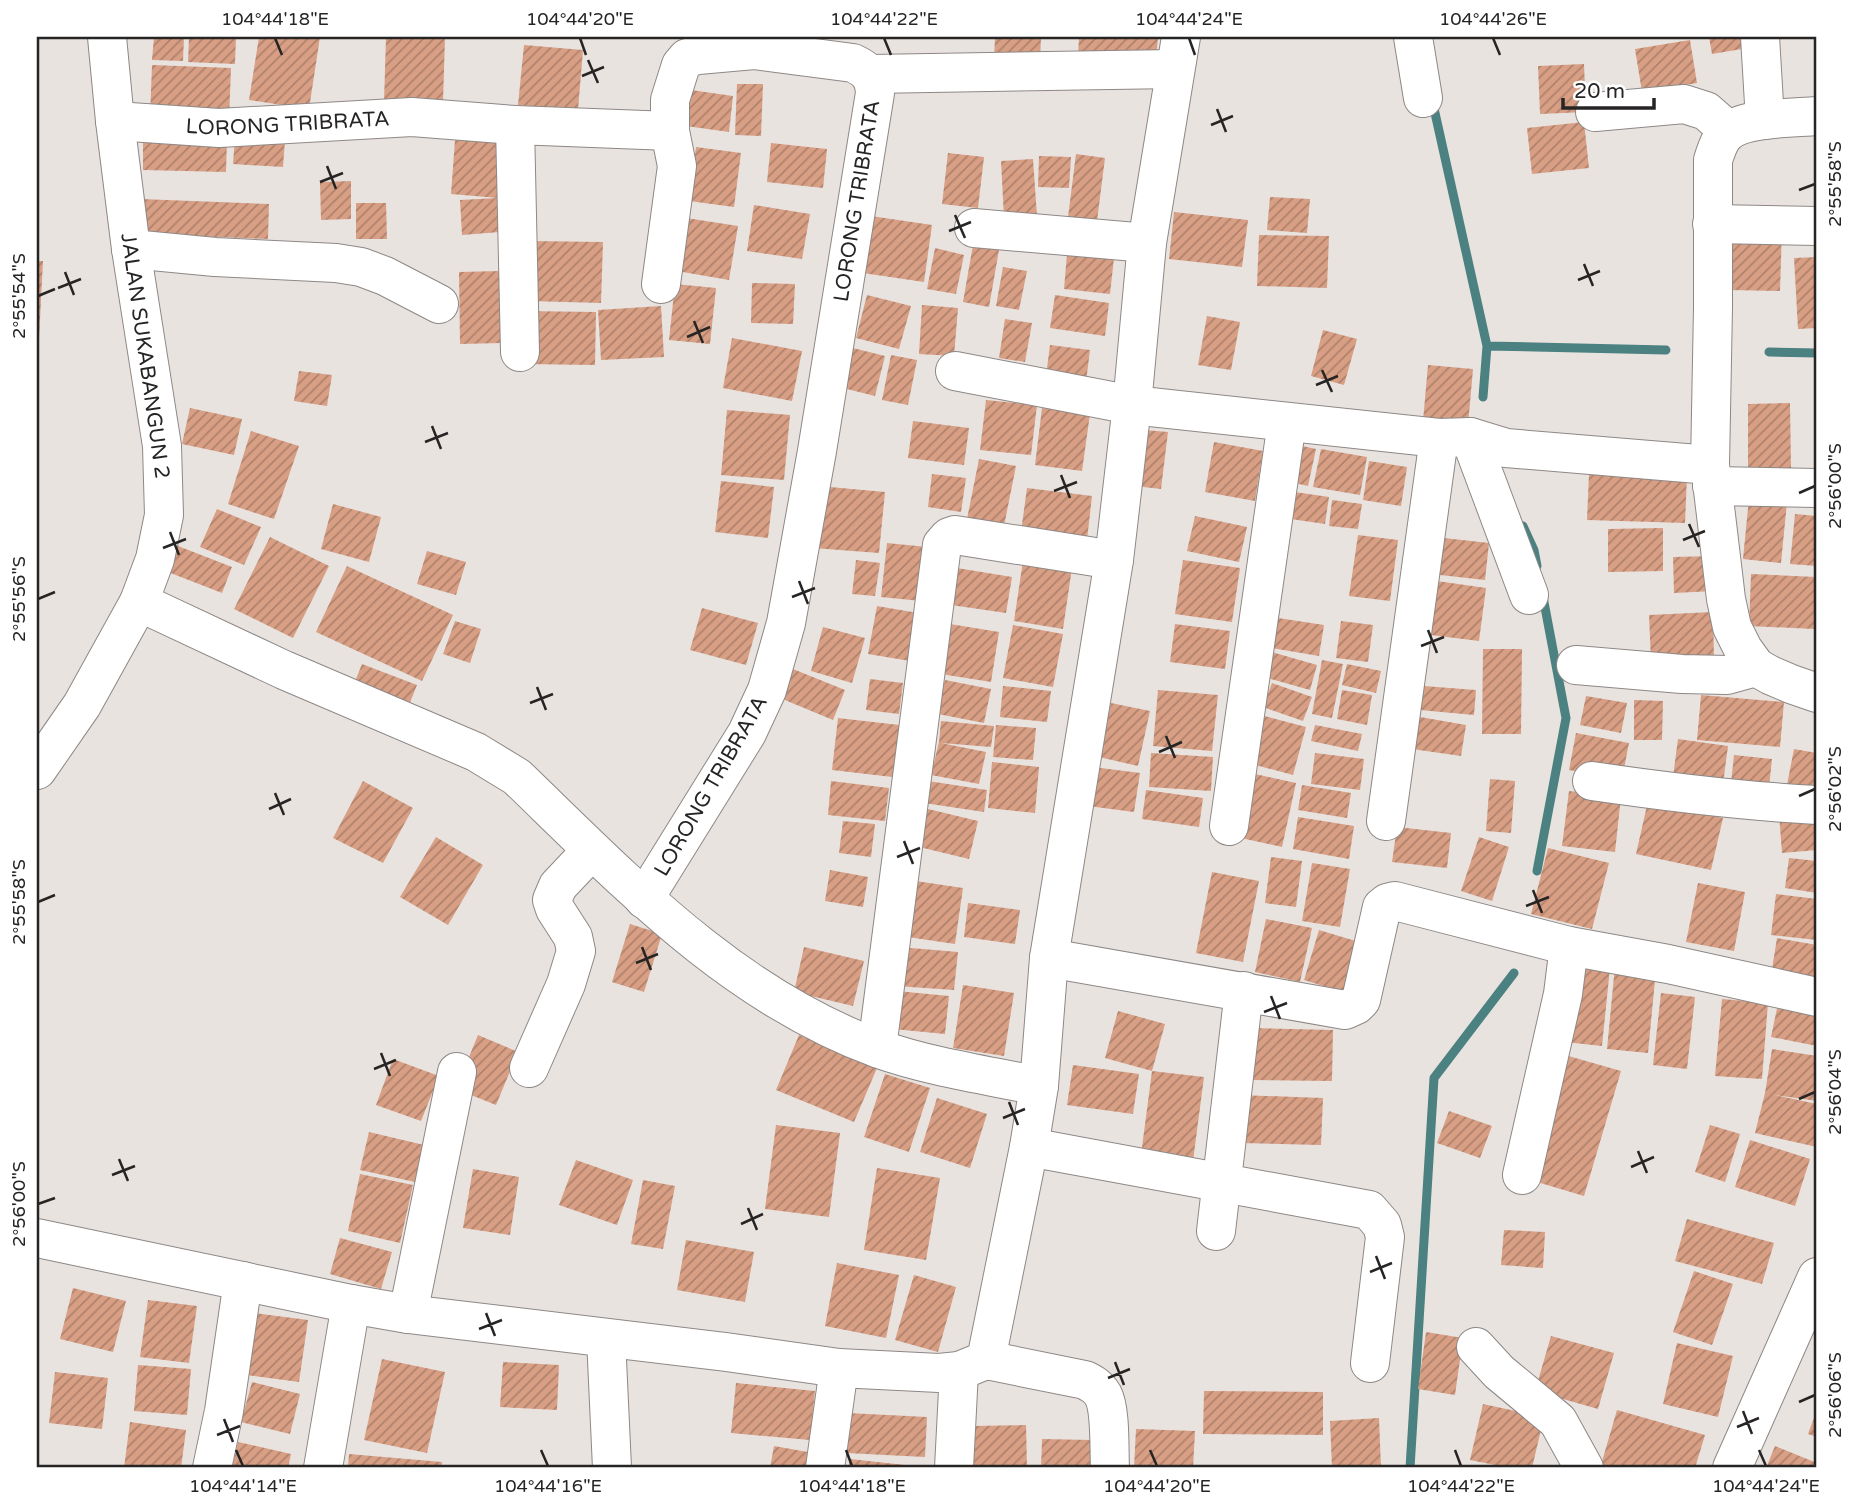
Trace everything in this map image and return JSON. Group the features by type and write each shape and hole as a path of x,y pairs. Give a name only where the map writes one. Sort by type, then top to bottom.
{"street":[{"name":"JALAN SUKABANGUN 2","path":"39,762 82,705 139,602 155,559 164,515 162,446 131,249 107,37"},
{"path":"1413,37 1423,98"},
{"path":"1760,37 1765,120"},
{"name":"LORONG TRIBRATA","path":"115,121 219,128 412,117 514,125 670,131 670,100 681,65 687,58 698,54 755,43 853,63 871,74 876,93 786,623 767,690 747,733 644,899"},
{"path":"871,74 1178,53 1147,243 1114,560 1049,958 1039,1086 1029,1147 972,1365 954,1468"},
{"path":"1595,112 1684,104 1706,111 1729,131"},
{"path":"1817,116 1748,123 1729,131 1716,149 1713,160 1712,224 1711,475 1726,599 1732,627 1742,649 1756,667 1817,693"},
{"path":"514,125 520,352"},
{"path":"661,284 677,166 670,131"},
{"path":"1712,224 1817,226"},
{"path":"974,228 1147,243"},
{"path":"131,249 215,257 336,263 360,267 385,276 439,304"},
{"path":"955,371 1132,405 1454,438 1506,448 1817,488"},
{"path":"1229,826 1287,422"},
{"path":"1454,438 1529,595"},
{"path":"1386,821 1454,438"},
{"path":"877,1048 942,545 955,535 1114,560"},
{"path":"139,602 296,675 476,752 517,777 644,899 702,947 763,992 828,1027 908,1058 1039,1086"},
{"path":"1576,665 1727,675 1756,667"},
{"path":"1592,781 1684,794 1817,805"},
{"path":"529,1068 566,984 576,950 573,937 552,900 558,886 593,850"},
{"path":"1049,958 1345,1010 1361,1000 1382,907 1395,901 1569,946 1668,964 1817,997"},
{"path":"1522,1175 1563,994 1569,946"},
{"path":"1216,1231 1244,992"},
{"path":"408,1314 457,1072"},
{"path":"1029,1147 1369,1210 1382,1225 1385,1237 1370,1363"},
{"path":"37,1238 408,1314 839,1368 939,1373 972,1365 1085,1381 1097,1387 1107,1406 1110,1468"},
{"path":"1732,1468 1817,1277"},
{"path":"212,1468 224,1411 243,1281"},
{"path":"323,1468 351,1304"},
{"path":"606,1338 612,1468"},
{"path":"1475,1347 1499,1373 1558,1421 1584,1468"},
{"path":"825,1468 839,1368"}],"building":[{"path":"154,37 184,37 183,61 152,60"},
{"path":"189,37 236,37 235,64 188,62"},
{"path":"259,37 320,37 309,109 249,100"},
{"path":"386,37 445,37 443,103 384,102"},
{"path":"995,37 1041,37 1040,61 994,60"},
{"path":"1079,37 1158,37 1156,62 1078,57"},
{"path":"1709,37 1752,37 1754,47 1712,54"},
{"path":"1690,40 1697,83 1642,92 1635,49"},
{"path":"524,45 583,50 578,110 518,105"},
{"path":"1584,64 1586,112 1540,114 1538,66"},
{"path":"152,65 231,68 229,120 150,117"},
{"path":"737,84 763,84 761,136 735,135"},
{"path":"691,90 733,96 729,132 686,126"},
{"path":"1584,122 1589,168 1532,174 1527,128"},
{"path":"143,137 227,139 226,172 143,170"},
{"path":"235,137 285,140 283,167 233,164"},
{"path":"455,140 502,143 500,232 462,235 460,200 498,198 451,194"},
{"path":"771,143 827,149 823,188 767,182"},
{"path":"696,147 741,153 734,207 689,201"},
{"path":"948,153 984,157 978,208 942,204"},
{"path":"1076,154 1105,158 1095,237 1066,233"},
{"path":"1039,156 1071,157 1069,188 1038,187"},
{"path":"1033,159 1037,216 1004,218 1001,161"},
{"path":"351,181 351,219 321,220 320,182"},
{"path":"1270,197 1310,199 1307,233 1267,230"},
{"path":"141,199 269,204 268,239 140,234"},
{"path":"356,203 386,203 387,239 356,239"},
{"path":"754,205 810,214 802,259 747,251"},
{"path":"1174,212 1248,220 1242,267 1169,259"},
{"path":"864,215 932,225 924,282 856,272"},
{"path":"680,217 738,226 729,280 671,270"},
{"path":"1729,229 1782,229 1780,291 1728,290"},
{"path":"1259,235 1329,236 1327,288 1257,286"},
{"path":"530,241 603,242 601,303 529,301"},
{"path":"973,245 999,250 989,307 963,302"},
{"path":"935,248 964,255 956,294 927,289"},
{"path":"1067,254 1114,258 1110,294 1064,289"},
{"path":"1817,257 1817,328 1798,329 1794,258"},
{"path":"37,261 43,261 39,339 37,339"},
{"path":"1003,267 1027,271 1019,310 996,306"},
{"path":"500,271 502,343 460,344 459,272"},
{"path":"752,283 795,284 793,324 751,323"},
{"path":"675,284 716,288 710,344 669,340"},
{"path":"867,295 911,306 899,349 856,338"},
{"path":"1055,295 1109,303 1105,336 1050,328"},
{"path":"922,305 958,308 954,356 919,354"},
{"path":"661,306 664,357 601,360 598,310"},
{"path":"523,311 596,312 595,365 522,364"},
{"path":"1207,316 1240,322 1231,370 1198,365"},
{"path":"1005,319 1032,323 1025,362 999,358"},
{"path":"1323,330 1357,339 1344,385 1311,376"},
{"path":"732,338 802,351 792,401 723,388"},
{"path":"1050,345 1090,350 1086,382 1046,376"},
{"path":"849,347 885,356 875,396 839,387"},
{"path":"891,355 917,360 908,405 882,400"},
{"path":"1428,365 1473,369 1468,425 1423,421"},
{"path":"299,371 332,375 327,406 294,401"},
{"path":"986,400 1037,405 1031,455 980,450"},
{"path":"1790,403 1791,468 1748,469 1748,404"},
{"path":"190,408 242,419 234,455 182,444"},
{"path":"1042,408 1090,414 1082,471 1035,465"},
{"path":"727,410 790,415 784,480 721,475"},
{"path":"913,421 969,428 964,465 908,458"},
{"path":"1133,429 1168,432 1161,489 1126,485"},
{"path":"251,431 299,446 274,519 228,504"},
{"path":"1214,442 1263,451 1255,501 1205,492"},
{"path":"1289,443 1316,449 1308,486 1281,480"},
{"path":"1321,449 1367,457 1360,495 1313,487"},
{"path":"979,459 1016,466 1004,526 967,519"},
{"path":"1369,461 1407,467 1401,506 1363,500"},
{"path":"1589,473 1687,476 1685,523 1587,520"},
{"path":"932,474 966,478 961,512 928,507"},
{"path":"721,481 774,487 768,538 715,532"},
{"path":"819,486 885,492 879,553 813,548"},
{"path":"1027,488 1092,496 1087,540 1021,532"},
{"path":"1750,488 1788,492 1781,563 1743,559"},
{"path":"1281,490 1329,497 1325,524 1277,517"},
{"path":"1332,500 1362,504 1358,529 1329,526"},
{"path":"333,504 381,517 369,562 321,549"},
{"path":"217,509 261,527 244,565 200,547"},
{"path":"1795,514 1817,516 1817,566 1790,564"},
{"path":"1195,516 1247,527 1239,562 1187,551"},
{"path":"1663,528 1663,571 1608,572 1608,529"},
{"path":"1358,535 1398,540 1390,601 1349,596"},
{"path":"270,537 329,566 293,638 234,609"},
{"path":"1435,537 1489,543 1485,580 1431,574"},
{"path":"887,543 927,547 921,601 881,597"},
{"path":"178,546 232,567 222,593 168,572"},
{"path":"427,551 466,562 456,595 417,584"},
{"path":"1024,554 1073,561 1063,629 1014,621"},
{"path":"1713,556 1714,591 1674,593 1673,557"},
{"path":"856,560 880,563 875,596 852,594"},
{"path":"1183,560 1240,568 1232,622 1175,614"},
{"path":"347,566 453,615 422,681 316,632"},
{"path":"957,568 1012,577 1006,613 951,605"},
{"path":"1751,574 1816,577 1814,629 1749,626"},
{"path":"1430,580 1486,588 1479,641 1423,634"},
{"path":"877,606 918,613 910,661 868,654"},
{"path":"702,608 758,623 746,665 690,650"},
{"path":"1713,612 1714,659 1651,661 1649,615"},
{"path":"1265,616 1324,625 1319,656 1259,646"},
{"path":"455,621 481,629 470,663 443,654"},
{"path":"1341,621 1373,625 1368,662 1336,658"},
{"path":"950,624 999,632 991,682 941,674"},
{"path":"1175,624 1230,631 1225,669 1170,662"},
{"path":"1013,625 1063,634 1053,687 1003,678"},
{"path":"823,627 865,638 852,683 811,671"},
{"path":"1483,649 1522,649 1521,734 1482,734"},
{"path":"1265,650 1317,665 1310,690 1257,675"},
{"path":"1322,660 1343,664 1332,718 1312,714"},
{"path":"362,664 417,685 405,715 350,694"},
{"path":"1347,664 1381,671 1376,693 1342,685"},
{"path":"793,669 845,690 833,720 780,698"},
{"path":"870,679 903,683 899,714 866,710"},
{"path":"945,680 991,689 984,723 938,714"},
{"path":"1272,683 1312,697 1303,721 1263,707"},
{"path":"1411,685 1476,690 1474,715 1409,709"},
{"path":"1003,686 1051,691 1047,722 1000,717"},
{"path":"1158,690 1218,695 1212,751 1153,746"},
{"path":"1342,690 1372,695 1367,725 1337,719"},
{"path":"1701,695 1784,702 1780,747 1697,740"},
{"path":"1586,696 1627,703 1621,733 1580,725"},
{"path":"1634,700 1663,701 1662,740 1634,740"},
{"path":"1111,703 1150,711 1138,766 1099,757"},
{"path":"1403,714 1466,725 1461,756 1398,747"},
{"path":"1261,715 1306,727 1293,775 1248,763"},
{"path":"838,718 908,726 901,778 832,770"},
{"path":"941,721 994,726 991,747 941,743 986,752 979,784 931,775"},
{"path":"996,725 1036,728 1033,760 993,757"},
{"path":"1315,725 1362,734 1358,751 1311,741"},
{"path":"1576,733 1629,743 1622,779 1569,770"},
{"path":"1678,739 1728,746 1722,791 1672,784"},
{"path":"1794,749 1817,753 1817,800 1785,795"},
{"path":"1151,753 1213,757 1211,791 1149,787"},
{"path":"1315,753 1364,759 1360,790 1311,784"},
{"path":"1734,755 1772,759 1768,797 1730,793"},
{"path":"992,762 1039,767 1035,813 988,808"},
{"path":"1093,767 1140,773 1134,812 1088,806"},
{"path":"1255,774 1296,783 1282,847 1241,838"},
{"path":"1490,779 1515,781 1511,833 1486,831"},
{"path":"363,781 413,808 383,863 333,838"},
{"path":"831,781 889,788 885,821 828,815"},
{"path":"928,781 987,790 984,812 924,803"},
{"path":"1302,785 1351,793 1347,818 1298,810"},
{"path":"1146,790 1203,798 1199,827 1142,819"},
{"path":"1569,791 1621,797 1615,852 1562,846"},
{"path":"1648,801 1723,818 1711,870 1636,854"},
{"path":"924,808 978,821 969,859 915,846"},
{"path":"1817,811 1817,850 1782,853 1779,814"},
{"path":"1298,817 1354,826 1349,859 1293,849"},
{"path":"843,821 875,824 871,857 839,853"},
{"path":"1397,827 1451,833 1447,868 1392,862"},
{"path":"436,837 483,865 448,925 400,897"},
{"path":"1479,837 1509,847 1492,901 1461,891"},
{"path":"1548,848 1609,863 1592,929 1531,914"},
{"path":"1271,857 1302,861 1296,907 1265,903"},
{"path":"1789,858 1817,861 1817,893 1785,888"},
{"path":"1312,863 1350,869 1340,927 1302,921"},
{"path":"830,870 868,877 863,907 825,901"},
{"path":"1212,872 1259,881 1243,962 1196,953"},
{"path":"909,880 963,888 955,944 901,936"},
{"path":"1698,883 1745,892 1734,951 1686,942"},
{"path":"1776,894 1817,899 1817,940 1771,935"},
{"path":"968,903 1020,910 1015,944 964,937"},
{"path":"1266,919 1312,928 1300,982 1255,972"},
{"path":"630,924 662,934 644,992 612,982"},
{"path":"1319,930 1359,942 1343,992 1304,980"},
{"path":"1777,938 1817,945 1817,981 1771,975"},
{"path":"804,947 864,961 853,1006 794,992"},
{"path":"899,947 958,952 954,990 896,986"},
{"path":"1573,955 1611,958 1602,1046 1565,1042"},
{"path":"1615,966 1656,970 1648,1053 1607,1049"},
{"path":"963,985 1014,993 1004,1056 953,1048"},
{"path":"897,991 949,996 945,1034 893,1029"},
{"path":"1661,993 1695,997 1687,1069 1653,1065"},
{"path":"1722,999 1768,1003 1762,1079 1715,1076"},
{"path":"1779,999 1817,1006 1817,1046 1771,1037"},
{"path":"1118,1011 1165,1024 1152,1071 1105,1058"},
{"path":"1252,1028 1333,1030 1332,1081 1251,1080"},
{"path":"478,1035 518,1052 496,1105 456,1089"},
{"path":"799,1035 877,1068 854,1122 776,1090"},
{"path":"1772,1049 1817,1056 1817,1101 1774,1095 1817,1104 1817,1147 1755,1133"},
{"path":"1565,1055 1621,1071 1584,1196 1527,1179"},
{"path":"393,1059 439,1076 421,1121 376,1105"},
{"path":"1073,1065 1139,1074 1133,1114 1067,1105"},
{"path":"1152,1071 1204,1077 1193,1161 1141,1155"},
{"path":"885,1074 930,1088 909,1152 864,1137"},
{"path":"1241,1095 1323,1098 1321,1145 1240,1143"},
{"path":"937,1098 987,1114 970,1168 920,1152"},
{"path":"1449,1111 1492,1126 1480,1158 1437,1143"},
{"path":"776,1125 840,1133 829,1217 765,1209"},
{"path":"1710,1125 1740,1134 1725,1182 1695,1172"},
{"path":"369,1132 424,1145 415,1182 360,1170"},
{"path":"1750,1140 1810,1159 1795,1206 1735,1187"},
{"path":"576,1160 633,1180 617,1225 559,1205"},
{"path":"877,1168 940,1178 926,1260 864,1250"},
{"path":"473,1169 519,1177 510,1235 463,1228"},
{"path":"360,1174 413,1185 400,1243 348,1231"},
{"path":"643,1180 675,1186 663,1249 631,1244"},
{"path":"1687,1219 1774,1243 1762,1284 1675,1261"},
{"path":"1504,1230 1545,1232 1543,1268 1501,1265"},
{"path":"340,1238 392,1252 381,1289 330,1274"},
{"path":"686,1240 754,1252 745,1302 677,1290"},
{"path":"837,1263 899,1275 886,1338 825,1326"},
{"path":"1694,1271 1733,1284 1712,1345 1673,1332"},
{"path":"914,1275 956,1287 938,1352 895,1340"},
{"path":"73,1288 126,1301 113,1352 60,1339"},
{"path":"148,1300 197,1306 189,1363 140,1357"},
{"path":"247,1312 308,1320 299,1382 239,1374"},
{"path":"1426,1332 1463,1338 1455,1395 1418,1389"},
{"path":"1551,1336 1614,1353 1598,1409 1535,1391"},
{"path":"1677,1343 1733,1356 1718,1417 1663,1404"},
{"path":"382,1359 445,1372 427,1453 364,1440"},
{"path":"503,1362 559,1365 557,1410 500,1407"},
{"path":"138,1365 191,1369 187,1415 134,1411"},
{"path":"55,1372 108,1378 102,1429 49,1423"},
{"path":"252,1382 300,1394 290,1434 241,1422"},
{"path":"736,1383 815,1391 810,1440 731,1433"},
{"path":"1204,1391 1323,1392 1323,1435 1203,1434"},
{"path":"1483,1404 1544,1417 1532,1468 1510,1468 1470,1460"},
{"path":"1617,1410 1705,1435 1695,1468 1612,1468 1601,1465"},
{"path":"1817,1410 1817,1437 1808,1434"},
{"path":"848,1413 927,1417 925,1457 846,1453"},
{"path":"1379,1418 1381,1468 1332,1468 1330,1421"},
{"path":"130,1422 186,1430 181,1468 124,1468"},
{"path":"1026,1425 1027,1468 972,1468 971,1426"},
{"path":"1136,1429 1195,1431 1193,1468 1134,1468"},
{"path":"1042,1439 1092,1440 1091,1468 1041,1468"},
{"path":"238,1442 291,1454 288,1468 232,1468"},
{"path":"774,1446 819,1454 817,1468 770,1468"},
{"path":"1775,1446 1817,1463 1817,1468 1766,1468"},
{"path":"349,1454 442,1462 441,1468 348,1468"},
{"path":"850,1459 914,1466 914,1468 848,1468"}],"waterway":[{"path":"1433,104 1487,346 1483,397"},
{"path":"1487,346 1666,350"},
{"path":"1769,352 1817,353"},
{"path":"1523,526 1534,550 1537,566"},
{"path":"1537,871 1566,718 1543,597"},
{"path":"1410,1468 1434,1078 1514,973"}]}
